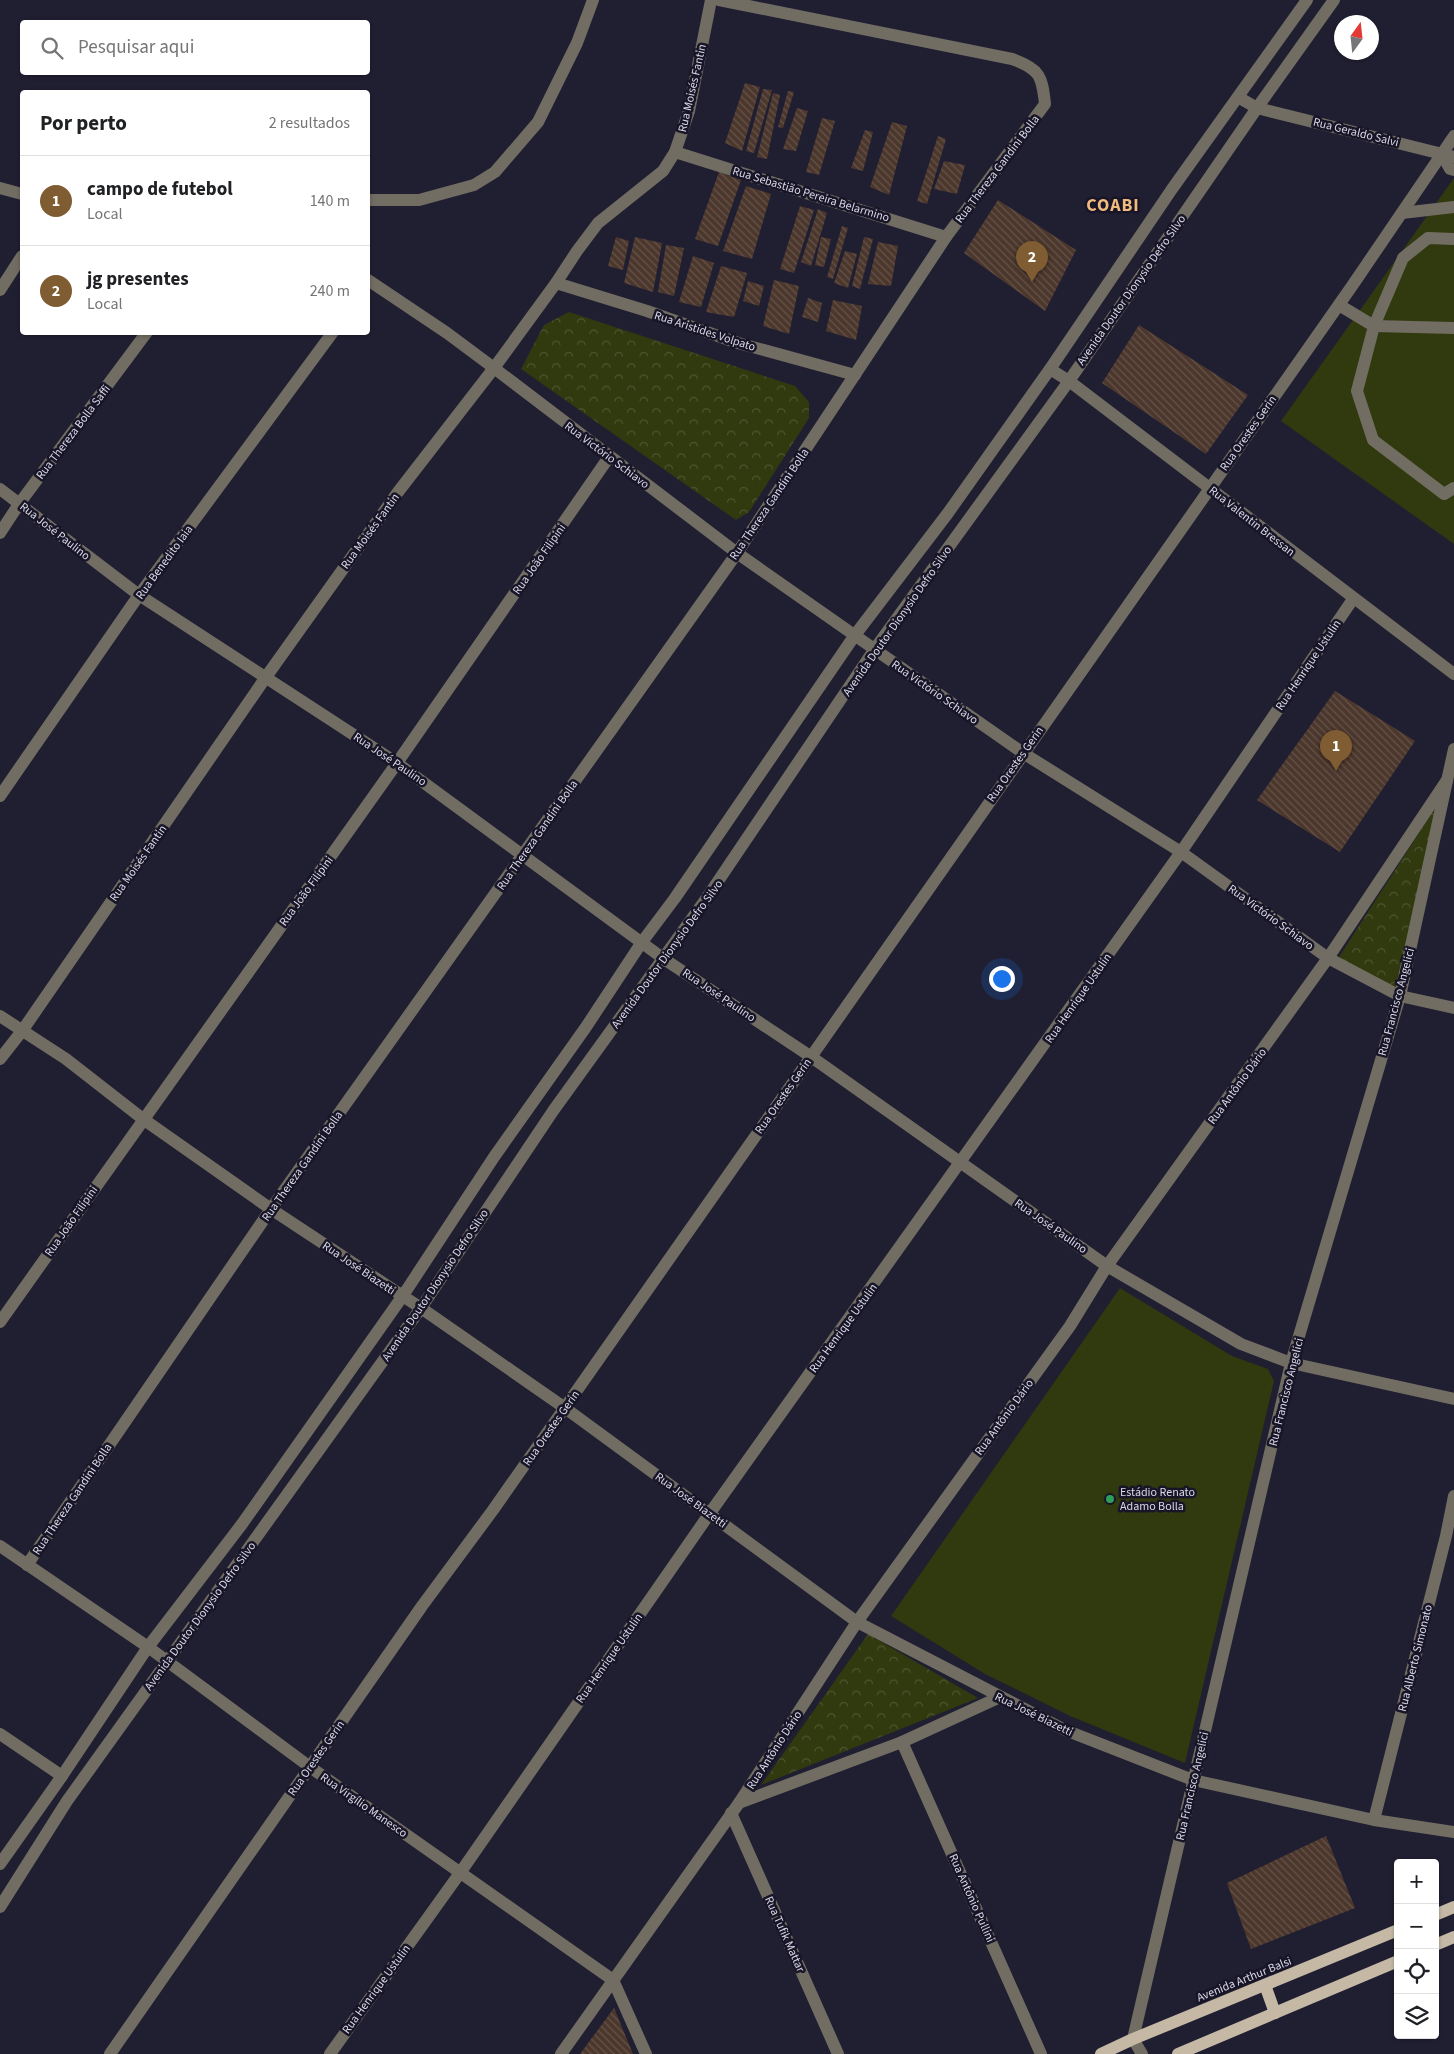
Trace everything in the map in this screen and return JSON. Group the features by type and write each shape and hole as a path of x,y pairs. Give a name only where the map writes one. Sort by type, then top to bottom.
{"main road":[{"path":"1439,1913 1454,1907"},
{"name":"Avenida Arthur Balsi","path":"1101,2054 1133,2038 1394,1932"},
{"path":"1439,1943 1454,1937"},
{"path":"1178,2054 1394,1963"},
{"path":"1265,1985 1275,2013"}],"street":[{"path":"370,200 419,200 474,185 495,172 538,122 577,43 593,0"},
{"name":"Rua Moisés Fantin","path":"0,1060 22,1031 266,677 398,492 556,284 577,251 598,223 663,171 675,152 689,111 711,0"},
{"name":"Rua Thereza Gandini Bolla","path":"27,1565 271,1209 737,553 946,236 1045,104 1042,83 1038,73 1030,65 1012,58 719,0"},
{"name":"Avenida Doutor Dionysio Defro Silvo","path":"0,1864 148,1648 242,1524 402,1297 494,1157 855,636 948,513 1050,369 1172,189 1307,0"},
{"name":"Avenida Doutor Dionysio Defro Silvo","path":"0,1907 67,1801 168,1663 421,1308 553,1111 664,959 797,767 874,650 1069,381 1257,108 1334,0"},
{"name":"Rua Geraldo Salvi","path":"1238,97 1257,108 1450,162"},
{"name":"Rua Orestes Gerin","path":"110,2054 422,1606 565,1408 810,1056 1339,305 1432,168 1450,162 1454,136"},
{"name":"Rua Sebastião Pereira Belarmino","path":"675,152 946,236"},
{"path":"0,188 20,193"},
{"path":"1402,213 1454,207"},
{"path":"1454,239 1428,238 1402,258 1374,326 1358,391 1373,440 1444,494 1454,488"},
{"path":"0,290 20,259"},
{"name":"Rua Victório Schiavo","path":"370,284 447,333 737,553 874,650 1023,753 1181,852 1328,958 1400,996 1454,1008"},
{"name":"Rua Aristides Volpato","path":"556,284 738,343 854,375"},
{"path":"1339,305 1374,326 1454,328"},
{"name":"Rua Thereza Bolla Saffi","path":"0,533 19,504 145,335"},
{"name":"Rua Benedito Iaia","path":"0,796 139,595 331,335"},
{"name":"Rua Valentin Bressan","path":"1050,369 1069,381 1454,674"},
{"name":"Rua João Filipini","path":"0,1322 143,1118 398,763 610,457"},
{"name":"Rua José Paulino","path":"0,490 139,595 398,763 664,959 810,1056 960,1164 1107,1266 1241,1344 1291,1363 1454,1399"},
{"name":"Rua Henrique Ustulin","path":"330,2054 460,1873 710,1513 1181,852 1353,599"},
{"name":"Rua Francisco Angelici","path":"1133,2038 1291,1363 1400,996 1454,749"},
{"name":"Rua Antônio Dário","path":"560,2054 739,1803 857,1622 1070,1326 1107,1266 1328,958 1447,780"},
{"name":"Rua José Biazetti","path":"0,1016 66,1059 143,1118 271,1209 421,1308 565,1408 857,1622 1065,1730 1193,1780 1374,1820 1454,1832"},
{"name":"Rua Alberto Simonato","path":"1374,1820 1446,1536 1454,1496"},
{"name":"Rua Virgílio Manesco","path":"0,1546 148,1648 310,1767 613,1980"},
{"path":"739,1803 902,1742 1000,1697"},
{"path":"0,1734 62,1776"},
{"name":"Rua Antônio Pullini","path":"902,1742 1042,2054"},
{"name":"Rua Tufik Mattar","path":"731,1813 838,2054"},
{"path":"613,1980 646,2054"},
{"path":"1133,2038 1142,2054"}],"green space":[{"path":"1454,178 1454,544 1281,421"},
{"path":"569,312 795,386 809,402 809,418 749,512 736,520 521,369 544,325"},
{"path":"1439,802 1399,990 1337,960"},
{"name":"Estádio Renato Adamo Bolla","path":"1120,1288 1232,1356 1268,1369 1274,1381 1185,1763 1070,1716 985,1674 891,1616"},
{"path":"868,1634 978,1698 761,1785"}],"building":[{"path":"745,83 760,87 742,151 725,143"},
{"path":"763,89 772,90 754,153 746,151"},
{"path":"788,91 794,92 783,128 778,127"},
{"path":"773,93 780,95 767,159 757,157"},
{"path":"797,108 808,111 796,151 783,149"},
{"path":"822,118 835,121 819,175 806,172"},
{"path":"892,122 907,126 889,195 870,187"},
{"path":"865,130 873,132 863,171 851,168"},
{"path":"938,136 946,139 927,204 917,201"},
{"path":"944,161 965,165 957,194 934,189"},
{"path":"719,172 741,180 718,246 695,239"},
{"path":"746,186 771,194 752,259 723,251"},
{"path":"998,200 1076,250 1045,311 964,253"},
{"path":"800,206 814,210 794,273 780,269"},
{"path":"818,209 827,213 811,266 801,262"},
{"path":"842,226 848,228 833,279 827,277"},
{"path":"616,237 629,241 623,270 608,266"},
{"path":"635,237 662,243 653,292 624,283"},
{"path":"821,237 831,239 824,267 815,265"},
{"path":"864,237 873,239 860,289 852,286"},
{"path":"878,242 898,246 891,286 868,284"},
{"path":"666,245 684,248 674,296 658,292"},
{"path":"845,251 857,254 848,288 834,283"},
{"path":"693,256 714,263 701,307 679,302"},
{"path":"721,266 747,273 734,317 706,312"},
{"path":"774,280 799,286 789,334 763,326"},
{"path":"748,281 764,286 759,306 743,301"},
{"path":"808,298 822,303 818,322 802,317"},
{"path":"833,300 862,306 856,340 826,331"},
{"path":"1139,325 1248,395 1206,454 1102,383"},
{"path":"1335,691 1415,741 1340,852 1257,800"},
{"path":"1326,1836 1355,1908 1251,1949 1227,1883"},
{"path":"614,2008 633,2054 580,2054"}],"place":[{"name":"jg presentes","path":"1032,282"},
{"name":"campo de futebol","path":"1336,771"},
{"name":"Estádio Renato Adamo Bolla","path":"1110,1499"}],"district":[{"name":"COABI","path":"1113,205"}]}
